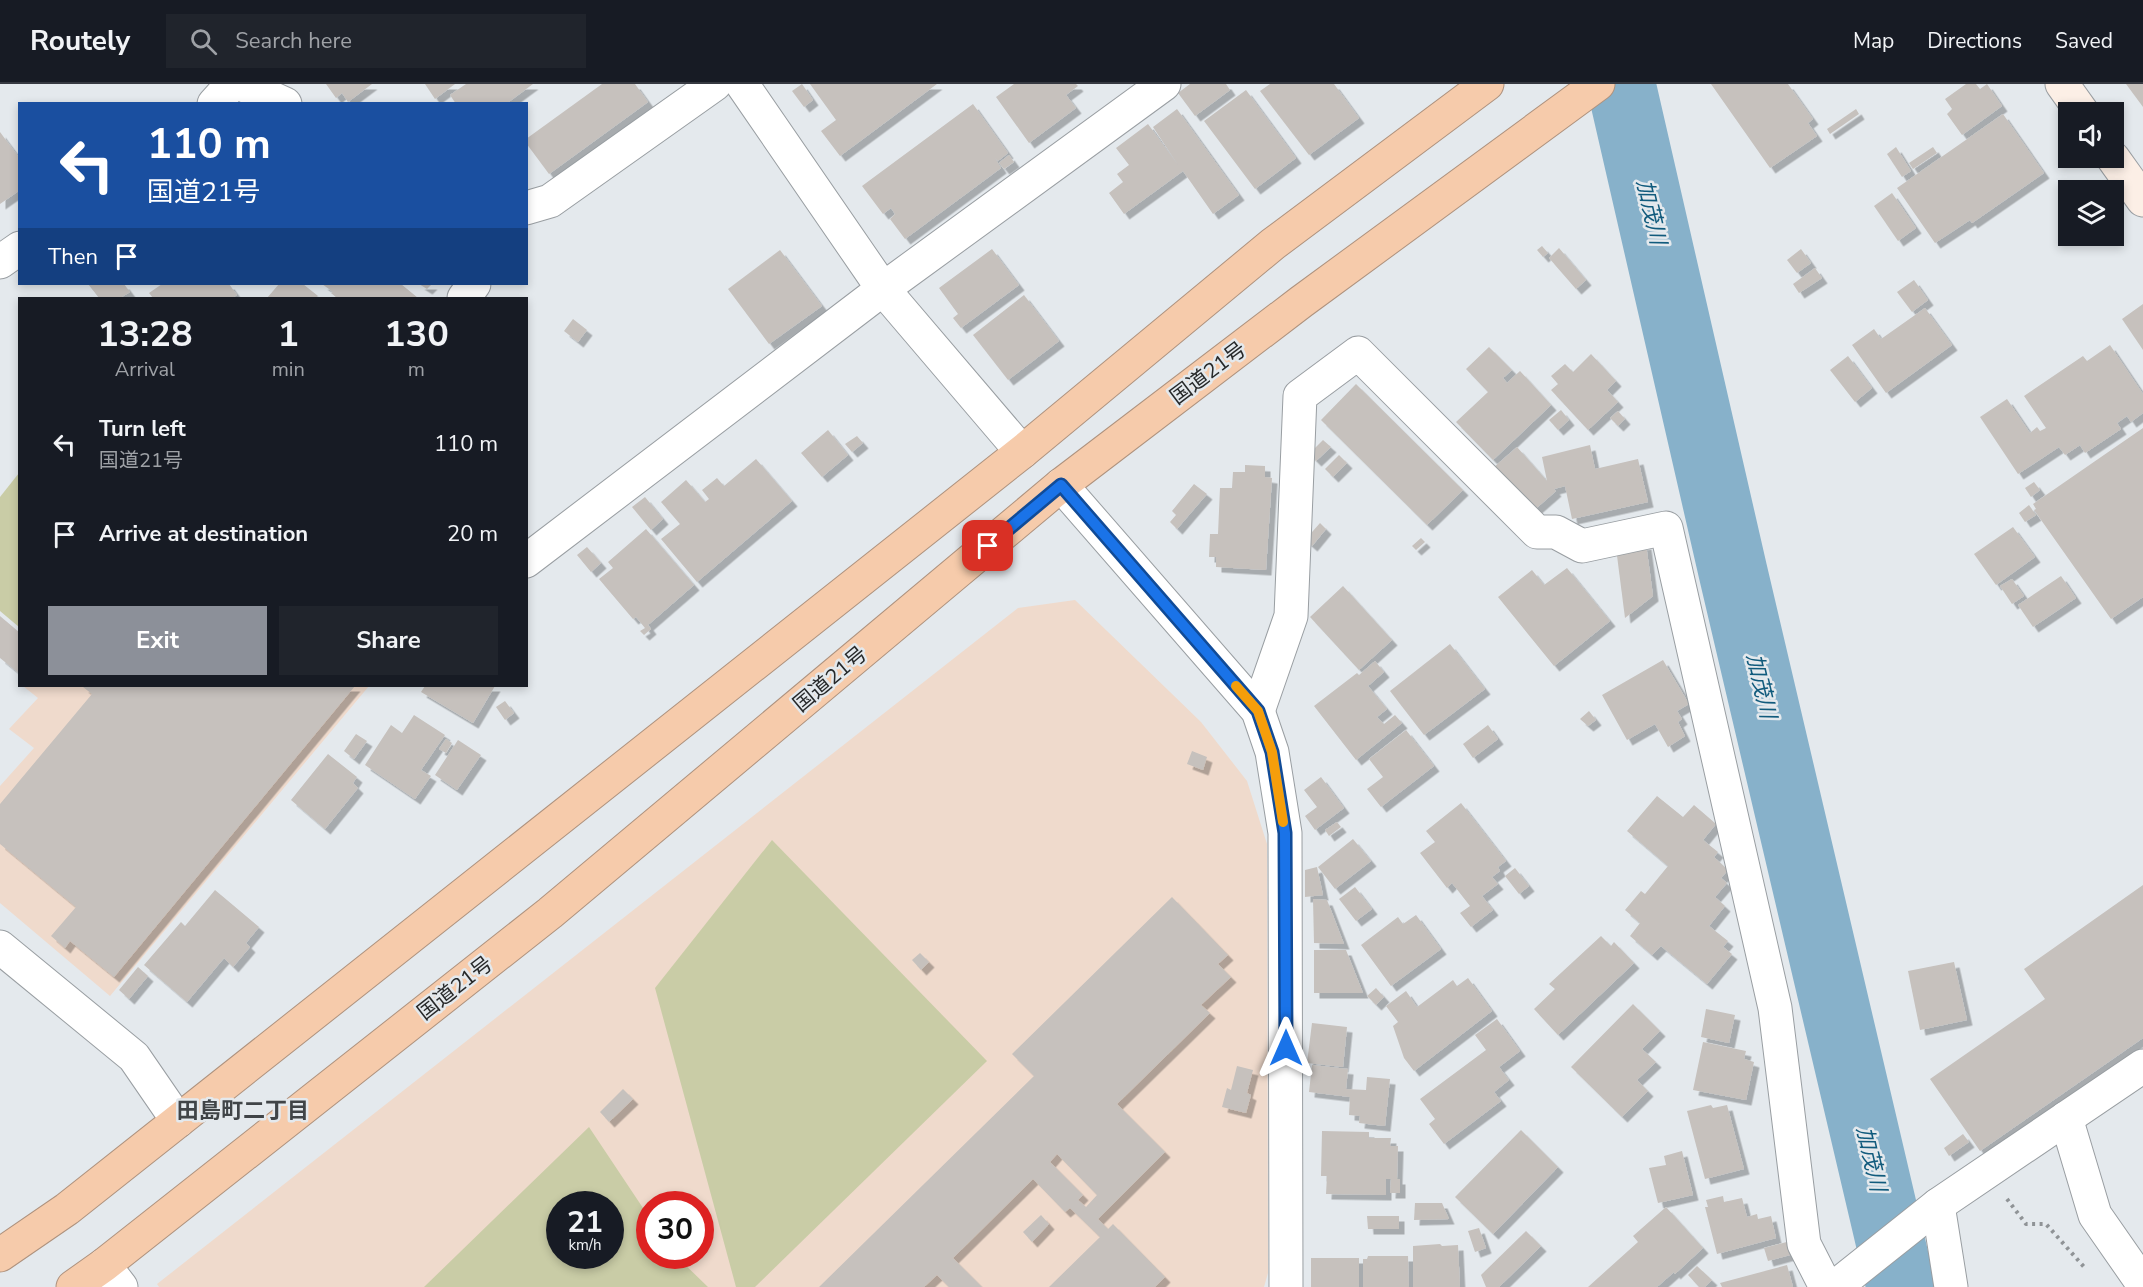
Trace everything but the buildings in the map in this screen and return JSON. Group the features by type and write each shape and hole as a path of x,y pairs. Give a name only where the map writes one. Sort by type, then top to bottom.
{"highway":[{"path":"0,1255 67,1209 1022,452 1273,244 1487,84"},
{"name":"国道21号","path":"73,1287 113,1276 1061,485 1301,302 1598,84"}],"street":[{"path":"216,102 232,84"},
{"path":"241,84 281,102"},
{"path":"528,207 550,201 715,84"},
{"path":"742,84 883,289 1022,452"},
{"path":"528,559 883,289 1164,84"},
{"path":"2062,84 2075,102"},
{"path":"2120,168 2143,200"},
{"path":"0,261 18,249"},
{"path":"1258,711 1291,616 1300,396 1358,353 1537,532 1557,532 1582,546 1666,528 1775,1008 1804,1244 1826,1287"},
{"path":"1061,485 1258,711 1272,752 1285,833 1286,1287"},
{"path":"0,947 134,1056 178,1121"},
{"path":"1835,1287 1938,1205 2143,1066"},
{"path":"2066,1118 2096,1215 2143,1284"},
{"path":"1938,1205 1951,1287"}],"path":[{"path":"1987,1171 2026,1224 2046,1224 2086,1269"}],"shaded area":[{"path":"1075,600 1201,722 1247,781 1267,844 1268,1273 1264,1287 159,1287 157,1284 1018,608"},
{"path":"24,687 368,687 110,996 0,903 0,786 34,748 9,729 38,698"}],"green space":[{"path":"18,474 18,626 0,611 0,497"},
{"path":"772,840 987,1061 755,1287 736,1287 714,1206 714,1191 710,1191 655,988"},
{"path":"589,1127 636,1198 636,1269 689,1269 708,1287 424,1287"}],"waterway":[{"name":"加茂川","path":"1621,84 1901,1287"}],"slow traffic":[{"path":"1236,686 1258,711 1272,752 1283,822"}],"district":[{"name":"田島町二丁目","path":"243,1111"}],"route":[{"path":"988,546 1061,485 1258,711 1272,752 1285,833 1286,1048"}]}
